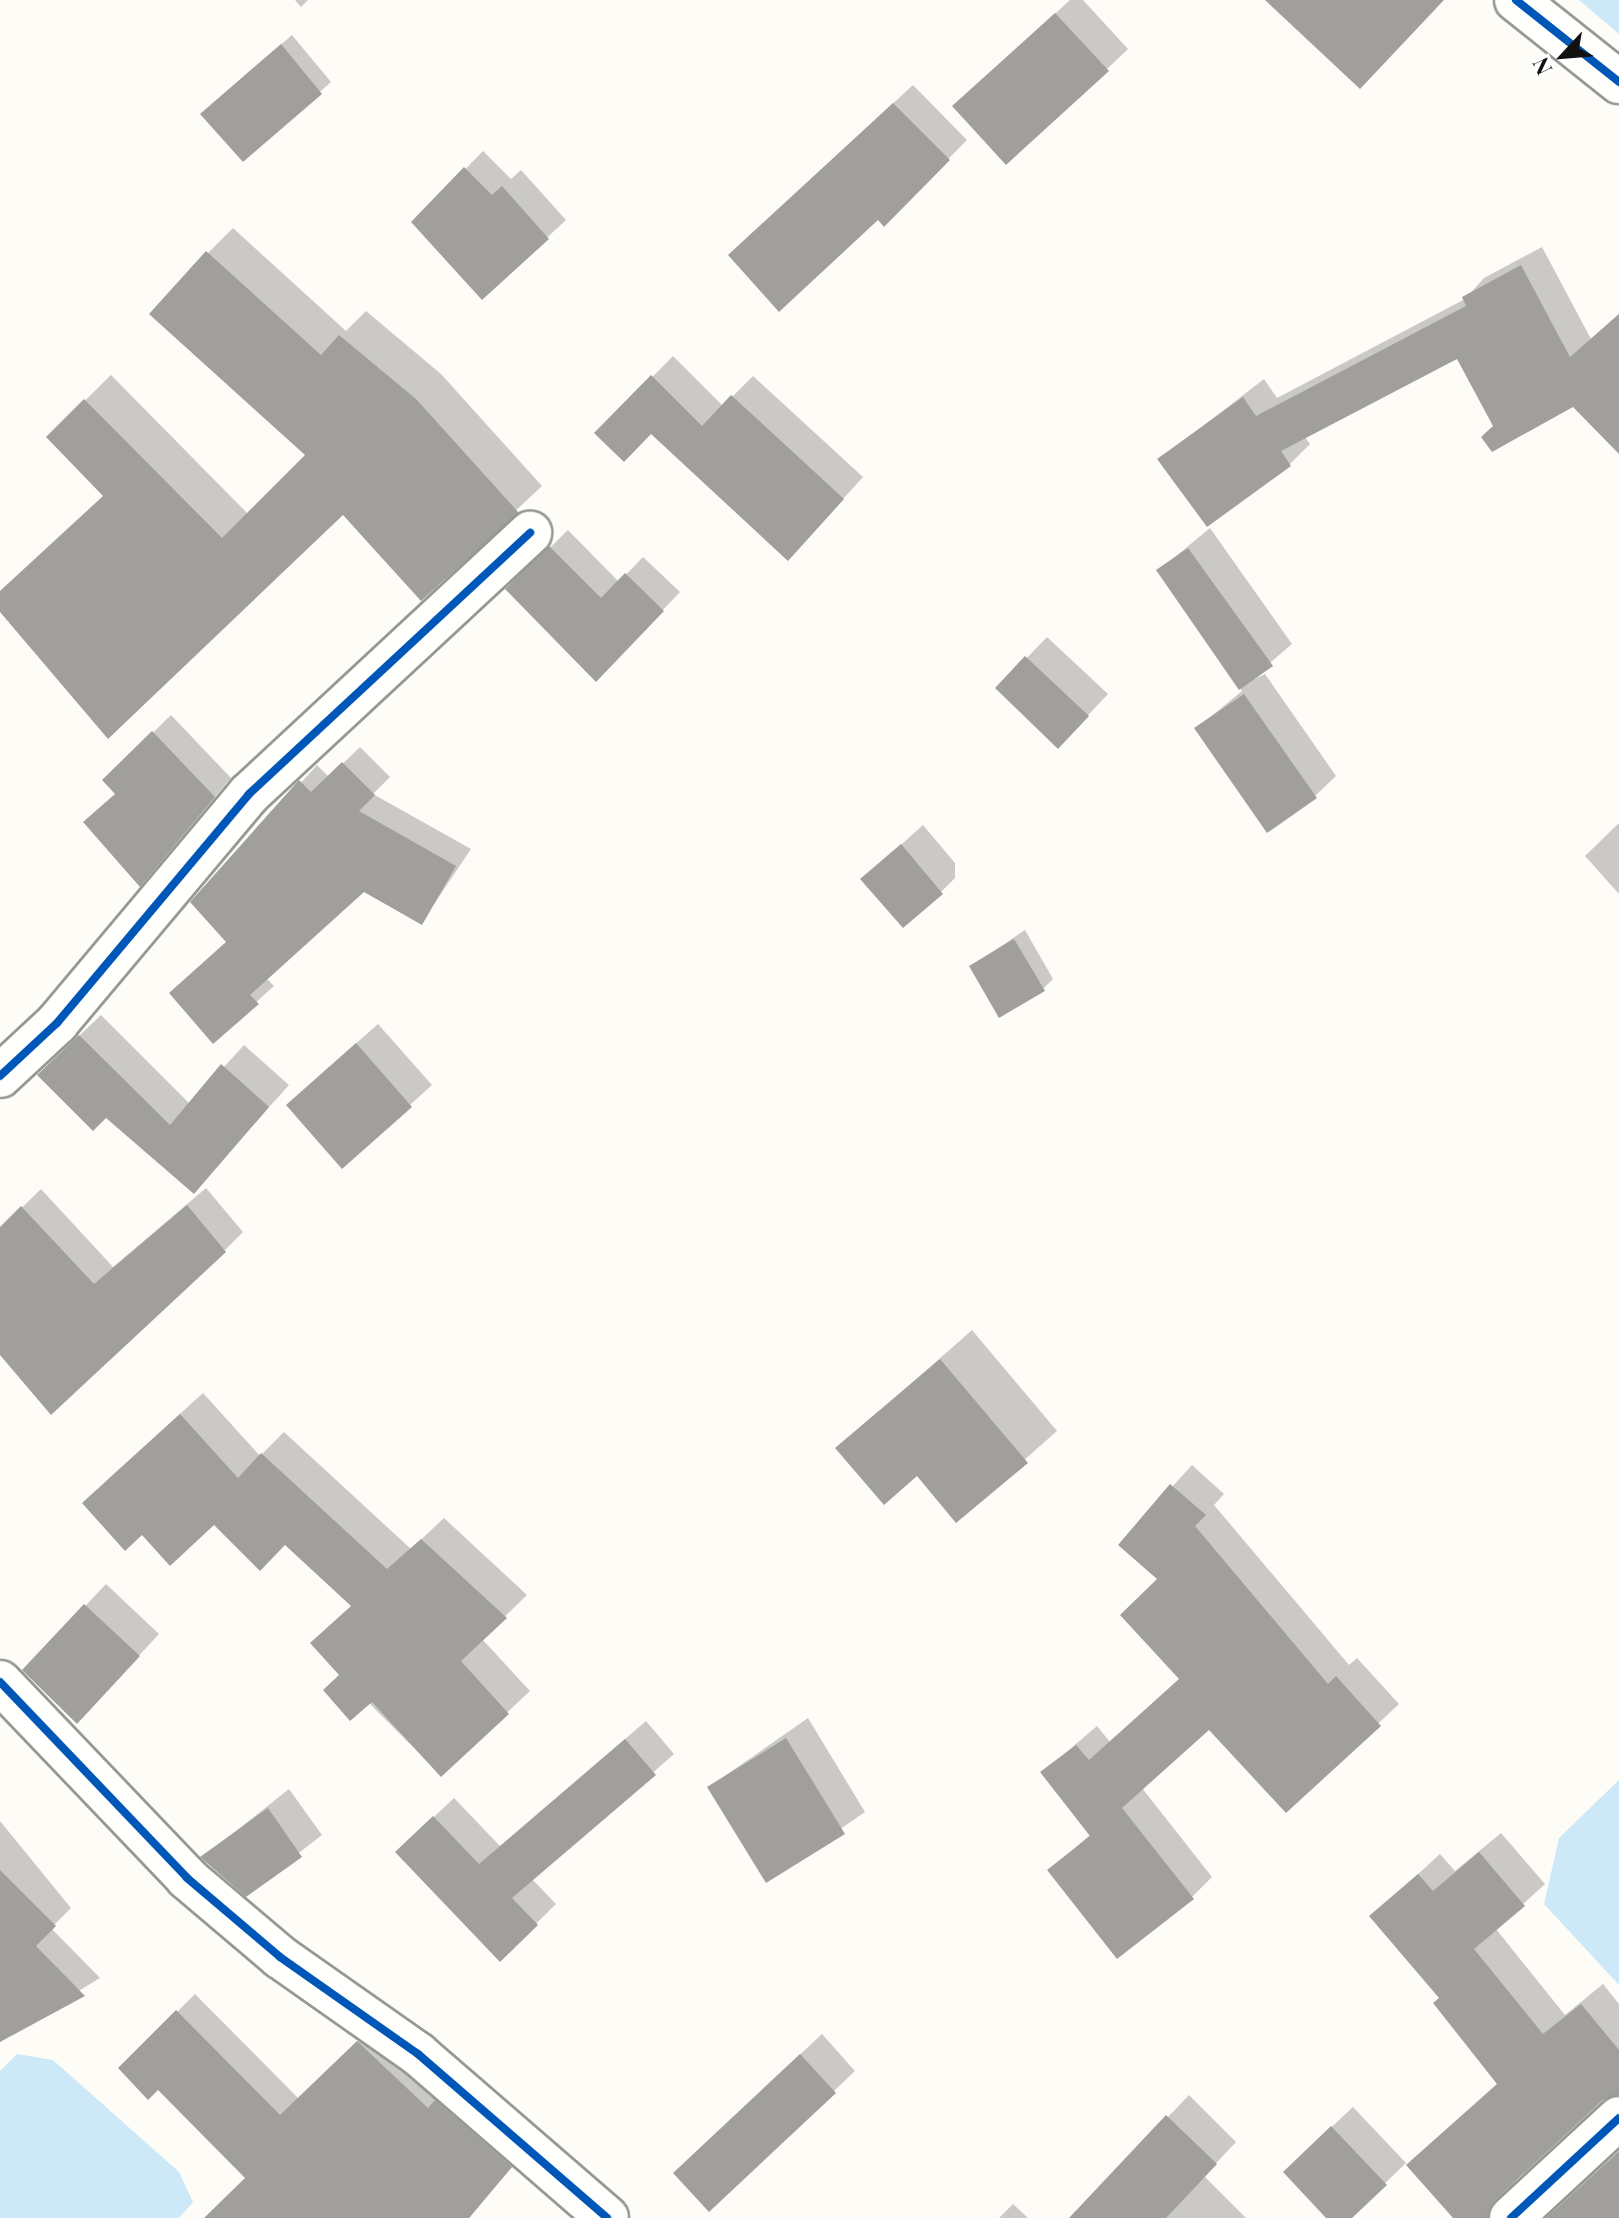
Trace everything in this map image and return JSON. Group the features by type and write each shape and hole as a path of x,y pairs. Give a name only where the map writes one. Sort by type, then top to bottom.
{"street":[{"path":"1516,0 1619,82"},
{"path":"0,1076 57,1023 249,794 530,533"},
{"path":"0,1682 187,1878 280,1957 418,2054 607,2218"},
{"path":"1511,2218 1619,2118"}],"water":[{"path":"1579,0 1619,0 1619,34"},
{"path":"1619,1780 1619,1985 1544,1904 1559,1838"},
{"path":"17,2054 53,2060 179,2172 193,2202 179,2218 0,2218 0,2071"}],"building":[{"path":"1265,0 1444,0 1360,89"},
{"path":"1055,13 1109,71 1006,165 952,106"},
{"path":"281,44 322,94 243,162 200,114"},
{"path":"893,103 950,160 884,227 878,220 779,312 728,255"},
{"path":"464,167 492,195 502,186 549,239 482,300 411,222"},
{"path":"206,251 321,355 339,335 416,399 519,513 421,601 343,515 108,739 0,612 0,591 103,496 46,437 84,399 222,538 305,455 149,314"},
{"path":"1521,265 1570,357 1619,314 1619,454 1573,407 1492,452 1481,437 1493,426 1457,359 1281,451 1291,466 1207,527 1157,459 1243,397 1256,416 1466,306 1462,297"},
{"path":"651,375 702,426 731,395 844,499 788,561 651,434 624,462 594,433"},
{"path":"549,546 601,598 625,573 664,611 596,682 505,589"},
{"path":"1188,548 1273,666 1239,690 1156,570"},
{"path":"1025,656 1089,716 1058,749 995,688"},
{"path":"1244,694 1317,798 1267,833 1194,728"},
{"path":"152,731 215,797 140,887 83,822 115,794 102,780"},
{"path":"342,762 375,795 359,811 456,866 422,925 364,892 250,995 259,1004 213,1044 169,993 226,942 190,902 299,780 311,792"},
{"path":"901,844 943,894 903,928 860,879"},
{"path":"1014,939 1045,991 999,1018 969,966"},
{"path":"79,1035 170,1125 221,1064 269,1107 194,1194 106,1118 93,1131 37,1075"},
{"path":"356,1043 412,1107 342,1169 286,1105"},
{"path":"187,1205 226,1252 51,1415 0,1355 0,1227 21,1206 94,1284"},
{"path":"940,1359 1028,1463 956,1523 917,1476 884,1505 835,1448"},
{"path":"180,1414 238,1478 261,1453 387,1569 421,1539 507,1618 461,1661 509,1714 441,1777 372,1702 350,1721 323,1690 339,1675 310,1643 351,1606 285,1545 260,1571 214,1525 170,1566 142,1535 125,1551 82,1503"},
{"path":"1170,1484 1206,1515 1195,1526 1328,1684 1336,1676 1381,1726 1286,1813 1209,1730 1122,1808 1194,1899 1117,1959 1047,1870 1090,1836 1040,1772 1076,1745 1089,1760 1179,1679 1120,1615 1157,1579 1118,1545"},
{"path":"84,1604 140,1656 77,1724 22,1670"},
{"path":"786,1738 845,1834 766,1883 707,1787"},
{"path":"625,1739 656,1775 512,1898 538,1925 500,1962 395,1852 433,1816 479,1864"},
{"path":"268,1808 302,1857 246,1897 200,1857"},
{"path":"1479,1852 1525,1906 1474,1949 1543,2034 1581,2004 1619,2050 1619,2095 1603,2100 1495,2200 1488,2218 1453,2218 1406,2165 1497,2084 1433,2003 1439,1998 1369,1916 1418,1874 1433,1891"},
{"path":"0,1870 56,1926 36,1946 85,1996 0,2042"},
{"path":"176,2010 280,2115 357,2041 428,2108 435,2100 512,2167 469,2218 204,2218 245,2178 158,2090 148,2100 118,2068"},
{"path":"800,2054 836,2093 709,2212 673,2173"},
{"path":"1166,2115 1217,2164 1166,2218 1069,2218"},
{"path":"1331,2126 1387,2185 1352,2218 1326,2218 1283,2172"},
{"path":"1619,2151 1619,2218 1546,2218"}],"cycle path":[{"path":"1516,0 1619,82"},
{"path":"0,1076 57,1023 249,794 530,533"},
{"path":"0,1682 187,1878 280,1957 418,2054 607,2218"},
{"path":"1511,2218 1619,2118"}]}
